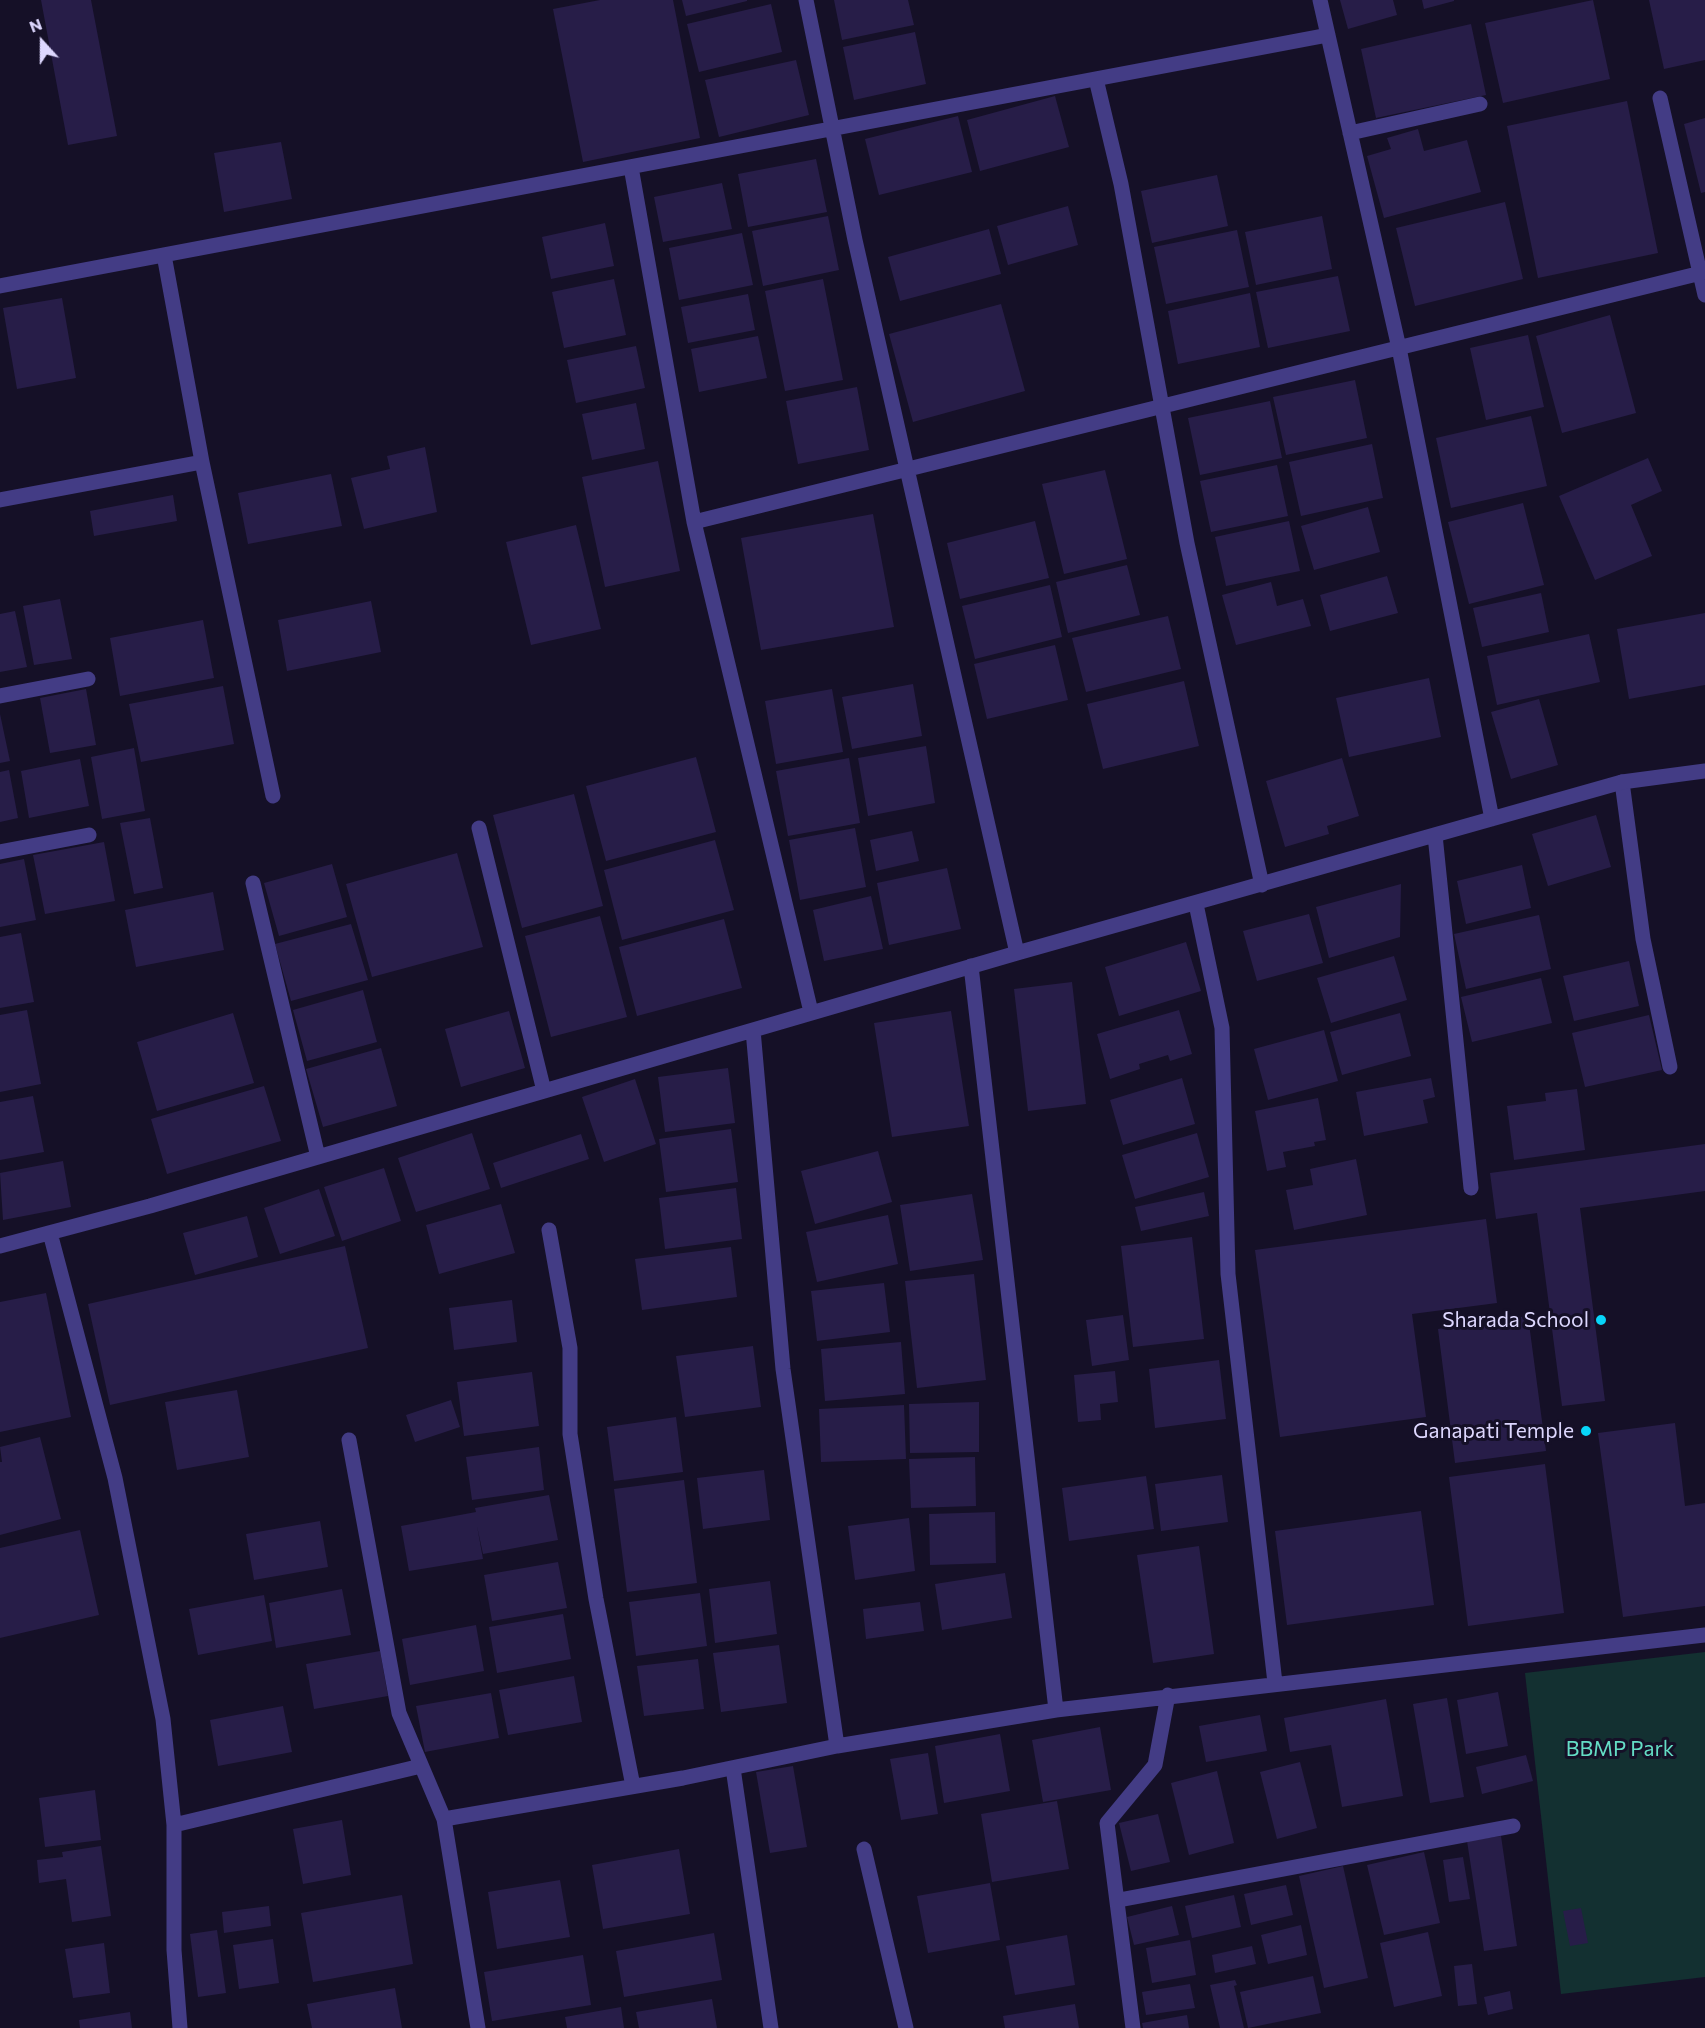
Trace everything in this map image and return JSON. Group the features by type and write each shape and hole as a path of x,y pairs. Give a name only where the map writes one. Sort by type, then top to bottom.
{"street":[{"path":"806,0 832,129 1017,953"},
{"path":"1320,0 1399,348 1492,819"},
{"path":"0,286 1328,35"},
{"path":"1096,79 1121,184 1187,543 1262,885"},
{"path":"1660,98 1705,295"},
{"path":"1350,133 1480,104"},
{"path":"631,167 694,522 811,1012"},
{"path":"164,255 202,462 273,796"},
{"path":"694,522 1701,273"},
{"path":"0,500 202,462"},
{"path":"0,696 88,678"},
{"path":"0,1246 318,1157 971,966 1622,782 1705,771"},
{"path":"1622,782 1643,939 1670,1066"},
{"path":"479,828 544,1091"},
{"path":"0,852 89,835"},
{"path":"1435,835 1471,1188"},
{"path":"253,882 318,1157"},
{"path":"1196,904 1222,1028 1228,1274 1275,1683"},
{"path":"971,966 1056,1710"},
{"path":"753,1030 783,1369 837,1746"},
{"path":"549,1230 570,1348 570,1434 596,1599 633,1786"},
{"path":"50,1233 115,1478 163,1719 174,1825 174,1950 180,2028"},
{"path":"349,1440 399,1713 444,1819 478,2028"},
{"path":"444,1819 733,1768 837,1746 1056,1710 1168,1695 1705,1635"},
{"path":"1133,2028 1119,1900 1107,1823 1155,1765 1168,1695"},
{"path":"174,1825 421,1766"},
{"path":"733,1768 771,2028"},
{"path":"1119,1900 1513,1826"},
{"path":"864,1849 906,2028"}],"green space":[{"name":"BBMP Park","path":"1705,1652 1705,1977 1561,1994 1525,1673"}],"building":[{"path":"41,0 91,0 117,136 68,145"},
{"path":"600,0 673,0 700,138 583,162 553,9"},
{"path":"682,0 747,0 747,1 686,16"},
{"path":"834,0 908,0 914,25 842,40"},
{"path":"1340,0 1393,0 1397,15 1348,29"},
{"path":"1422,0 1454,0 1454,1 1424,9"},
{"path":"1593,0 1610,79 1503,103 1485,23"},
{"path":"1649,0 1705,0 1705,60 1664,69"},
{"path":"771,4 782,52 699,72 687,24"},
{"path":"1471,24 1486,95 1376,118 1361,49"},
{"path":"915,32 926,84 854,100 843,47"},
{"path":"796,60 809,115 719,137 705,80"},
{"path":"1055,96 1069,147 980,171 967,120"},
{"path":"1627,101 1658,253 1538,278 1507,126"},
{"path":"958,116 972,172 879,195 865,139"},
{"path":"1705,118 1705,192 1701,193 1684,124"},
{"path":"1418,129 1424,151 1467,140 1481,192 1384,218 1367,156 1391,149 1387,138"},
{"path":"281,142 292,199 224,212 214,153"},
{"path":"816,159 827,212 748,227 738,174"},
{"path":"1217,175 1228,226 1152,243 1141,191"},
{"path":"722,183 732,229 663,242 654,197"},
{"path":"1505,202 1523,279 1415,306 1396,228"},
{"path":"1068,206 1078,245 1008,265 997,226"},
{"path":"828,216 839,270 763,286 752,231"},
{"path":"1322,216 1332,269 1256,285 1245,232"},
{"path":"605,223 614,266 551,279 542,237"},
{"path":"989,229 1001,274 900,301 888,257"},
{"path":"1237,230 1249,287 1166,304 1154,247"},
{"path":"742,233 753,285 679,300 669,248"},
{"path":"1338,276 1350,331 1268,348 1256,292"},
{"path":"614,279 626,335 564,348 552,292"},
{"path":"823,279 843,380 785,391 765,291"},
{"path":"1250,293 1260,347 1178,364 1168,311"},
{"path":"748,294 755,330 688,343 681,307"},
{"path":"62,298 76,378 17,389 3,308"},
{"path":"1001,304 1025,391 913,422 889,334"},
{"path":"1610,315 1636,413 1562,433 1536,336"},
{"path":"1528,335 1544,407 1486,420 1470,348"},
{"path":"758,336 767,378 699,392 691,349"},
{"path":"636,346 645,388 576,403 567,360"},
{"path":"1355,380 1367,438 1286,455 1273,397"},
{"path":"857,387 869,450 798,464 786,401"},
{"path":"1270,401 1282,458 1200,475 1188,418"},
{"path":"636,403 645,449 592,460 582,414"},
{"path":"1531,416 1547,486 1451,508 1436,438"},
{"path":"1372,444 1383,498 1301,516 1289,462"},
{"path":"425,447 437,512 364,529 351,478 390,469 387,456"},
{"path":"1648,458 1662,491 1631,505 1652,556 1595,580 1559,496"},
{"path":"658,461 680,571 605,587 582,477"},
{"path":"1277,465 1288,516 1211,532 1200,481"},
{"path":"1105,470 1127,559 1064,574 1042,484"},
{"path":"331,474 342,526 248,544 238,493"},
{"path":"173,495 177,521 94,536 90,511"},
{"path":"1523,503 1544,585 1469,604 1448,522"},
{"path":"1368,507 1380,552 1314,570 1301,526"},
{"path":"873,514 894,627 761,650 741,538"},
{"path":"1035,521 1049,578 960,599 947,543"},
{"path":"1289,521 1300,571 1226,586 1215,537"},
{"path":"576,525 601,629 531,645 506,542"},
{"path":"1127,565 1140,615 1068,633 1056,582"},
{"path":"1387,576 1398,613 1330,631 1320,595"},
{"path":"1271,582 1277,606 1303,599 1311,626 1236,645 1222,595"},
{"path":"1050,585 1062,637 975,659 962,606"},
{"path":"1541,593 1549,632 1482,647 1473,608"},
{"path":"60,599 72,659 34,665 23,606"},
{"path":"371,601 381,652 287,671 278,620"},
{"path":"15,611 27,667 0,672 0,614"},
{"path":"1705,613 1705,685 1629,699 1617,629"},
{"path":"1168,616 1181,669 1086,692 1072,638"},
{"path":"203,620 214,678 120,696 110,638"},
{"path":"1589,634 1600,682 1497,705 1487,656"},
{"path":"1055,645 1068,700 987,719 974,664"},
{"path":"1429,678 1441,737 1349,757 1336,698"},
{"path":"1184,681 1199,746 1103,769 1087,704"},
{"path":"913,684 922,736 852,749 842,697"},
{"path":"223,686 234,744 141,762 129,704"},
{"path":"86,689 96,745 50,753 40,698"},
{"path":"832,689 843,752 776,764 765,701"},
{"path":"1539,699 1558,765 1511,779 1491,712"},
{"path":"0,714 10,761 0,763"},
{"path":"926,746 935,803 868,816 858,758"},
{"path":"134,748 145,811 102,819 91,757"},
{"path":"696,757 716,832 606,861 586,786"},
{"path":"849,758 860,823 788,836 776,771"},
{"path":"1342,758 1359,816 1327,826 1329,834 1285,847 1266,781"},
{"path":"80,759 89,806 29,818 21,771"},
{"path":"9,770 18,818 0,822 0,772"},
{"path":"574,794 603,906 522,928 493,815"},
{"path":"1596,815 1611,867 1548,886 1532,834"},
{"path":"150,818 163,888 134,894 120,823"},
{"path":"855,828 866,887 800,900 789,840"},
{"path":"912,831 919,861 876,871 870,840"},
{"path":"715,840 734,910 622,940 604,870"},
{"path":"104,842 115,901 45,914 33,855"},
{"path":"457,853 483,947 372,977 346,884"},
{"path":"24,859 36,920 0,927 0,864"},
{"path":"332,864 347,917 279,936 264,883"},
{"path":"1522,865 1531,908 1466,924 1457,881"},
{"path":"947,868 961,929 889,945 877,883"},
{"path":"1401,884 1400,937 1329,958 1316,907"},
{"path":"213,892 224,950 136,967 125,910"},
{"path":"871,896 883,949 824,961 813,910"},
{"path":"1309,914 1323,963 1257,981 1243,931"},
{"path":"1539,915 1551,969 1466,989 1454,934"},
{"path":"600,916 627,1017 551,1037 525,936"},
{"path":"724,919 742,988 637,1016 619,947"},
{"path":"351,924 368,980 291,1001 275,944"},
{"path":"21,933 34,1002 0,1008 0,937"},
{"path":"1186,942 1201,991 1119,1016 1105,967"},
{"path":"1394,956 1407,1000 1331,1023 1317,978"},
{"path":"1629,961 1639,1006 1574,1021 1563,976"},
{"path":"1541,978 1552,1023 1472,1042 1461,997"},
{"path":"1072,982 1086,1104 1028,1111 1014,989"},
{"path":"363,990 377,1042 307,1061 293,1010"},
{"path":"27,1010 41,1084 0,1092 0,1015"},
{"path":"1179,1010 1192,1054 1170,1061 1168,1055 1139,1064 1140,1069 1110,1079 1097,1034"},
{"path":"509,1011 525,1068 461,1087 445,1029"},
{"path":"951,1011 969,1126 892,1137 874,1023"},
{"path":"233,1013 254,1083 157,1111 137,1042"},
{"path":"1400,1013 1411,1056 1342,1075 1330,1032"},
{"path":"1649,1015 1662,1070 1585,1087 1572,1033"},
{"path":"1324,1030 1338,1081 1268,1100 1254,1049"},
{"path":"381,1048 397,1106 323,1127 306,1069"},
{"path":"728,1068 735,1123 665,1132 658,1077"},
{"path":"1182,1078 1195,1124 1123,1145 1110,1100"},
{"path":"1431,1078 1435,1097 1423,1100 1428,1123 1364,1136 1356,1092"},
{"path":"635,1079 656,1144 604,1162 582,1097"},
{"path":"264,1086 281,1141 167,1174 151,1119"},
{"path":"1577,1089 1585,1150 1514,1160 1507,1106 1546,1101 1545,1093"},
{"path":"33,1096 44,1152 0,1160 0,1102"},
{"path":"1318,1098 1326,1140 1314,1142 1315,1146 1283,1152 1286,1167 1267,1171 1255,1111"},
{"path":"731,1129 738,1182 666,1192 659,1139"},
{"path":"472,1133 490,1189 416,1212 398,1158"},
{"path":"1197,1133 1209,1177 1135,1199 1122,1155"},
{"path":"581,1134 589,1159 501,1188 493,1163"},
{"path":"1705,1144 1705,1191 1580,1208 1605,1401 1562,1406 1537,1213 1496,1219 1490,1173"},
{"path":"878,1151 892,1202 815,1224 801,1171"},
{"path":"1356,1159 1367,1215 1294,1230 1286,1190 1313,1185 1310,1169"},
{"path":"63,1161 71,1207 3,1220 0,1173"},
{"path":"384,1168 401,1221 342,1241 324,1187"},
{"path":"736,1188 742,1239 665,1249 659,1198"},
{"path":"319,1189 335,1236 280,1254 264,1208"},
{"path":"1204,1192 1209,1216 1141,1231 1135,1207"},
{"path":"972,1194 983,1260 910,1271 900,1205"},
{"path":"501,1204 515,1253 439,1274 426,1225"},
{"path":"888,1215 898,1264 817,1282 806,1232"},
{"path":"247,1216 258,1257 195,1275 183,1233"},
{"path":"1486,1219 1497,1303 1412,1314 1426,1417 1280,1437 1255,1250"},
{"path":"1192,1237 1204,1339 1133,1347 1121,1246"},
{"path":"345,1246 368,1348 110,1405 88,1304"},
{"path":"731,1247 737,1297 642,1310 635,1259"},
{"path":"974,1274 986,1380 917,1388 905,1281"},
{"path":"884,1283 890,1332 817,1341 811,1291"},
{"path":"46,1293 71,1417 0,1432 0,1302"},
{"path":"512,1300 517,1342 454,1350 449,1308"},
{"path":"1123,1315 1129,1360 1092,1366 1086,1320"},
{"path":"1528,1316 1546,1451 1455,1463 1438,1329"},
{"path":"901,1342 905,1394 825,1401 821,1349"},
{"path":"753,1346 761,1407 685,1417 676,1356"},
{"path":"1219,1360 1226,1419 1155,1428 1149,1369"},
{"path":"1115,1371 1118,1402 1100,1404 1101,1420 1078,1422 1074,1375"},
{"path":"532,1372 539,1426 464,1436 457,1382"},
{"path":"237,1390 249,1457 177,1470 165,1402"},
{"path":"451,1400 460,1427 415,1442 406,1415"},
{"path":"979,1402 979,1452 910,1453 909,1404"},
{"path":"904,1405 906,1459 821,1462 819,1409"},
{"path":"676,1417 683,1472 614,1481 607,1427"},
{"path":"1675,1423 1685,1506 1705,1503 1705,1606 1623,1617 1598,1433"},
{"path":"40,1437 61,1519 0,1535 0,1462 2,1462 0,1447"},
{"path":"539,1447 544,1490 472,1500 466,1457"},
{"path":"975,1457 976,1506 911,1508 909,1459"},
{"path":"1545,1464 1564,1613 1468,1626 1449,1477"},
{"path":"764,1470 770,1520 703,1529 697,1478"},
{"path":"1222,1475 1228,1522 1161,1531 1155,1484"},
{"path":"1146,1476 1154,1529 1069,1541 1062,1488"},
{"path":"684,1480 697,1583 627,1592 614,1489"},
{"path":"549,1495 558,1540 483,1554 477,1526 483,1559 409,1571 401,1526 476,1512 475,1508"},
{"path":"1421,1511 1434,1605 1287,1625 1275,1531"},
{"path":"995,1512 996,1563 930,1565 929,1514"},
{"path":"909,1518 915,1571 855,1580 848,1526"},
{"path":"320,1521 328,1567 254,1580 246,1534"},
{"path":"80,1530 99,1615 0,1638 0,1548"},
{"path":"1199,1546 1214,1654 1153,1663 1137,1555"},
{"path":"558,1562 567,1608 492,1621 484,1575"},
{"path":"1005,1573 1012,1618 942,1630 935,1584"},
{"path":"770,1581 777,1634 715,1643 709,1589"},
{"path":"342,1589 351,1635 276,1648 269,1603"},
{"path":"700,1593 707,1646 636,1656 629,1602"},
{"path":"264,1595 272,1641 198,1655 189,1609"},
{"path":"920,1602 924,1631 866,1639 863,1609"},
{"path":"563,1614 571,1659 497,1673 489,1627"},
{"path":"476,1625 484,1671 410,1685 402,1639"},
{"path":"779,1645 787,1703 721,1712 713,1653"},
{"path":"380,1651 388,1696 314,1709 306,1664"},
{"path":"698,1659 704,1709 644,1716 637,1666"},
{"path":"574,1676 582,1722 508,1735 499,1690"},
{"path":"1498,1692 1508,1746 1466,1754 1457,1700"},
{"path":"491,1693 499,1738 425,1752 416,1706"},
{"path":"1447,1698 1464,1797 1430,1803 1413,1704"},
{"path":"1386,1699 1403,1796 1342,1807 1331,1745 1290,1752 1284,1718"},
{"path":"283,1706 292,1752 218,1766 210,1720"},
{"path":"1260,1715 1267,1751 1206,1762 1199,1726"},
{"path":"1100,1727 1111,1790 1043,1802 1032,1740"},
{"path":"1000,1734 1010,1791 944,1803 935,1746"},
{"path":"928,1753 938,1814 901,1820 890,1759"},
{"path":"1526,1755 1533,1781 1482,1794 1476,1767"},
{"path":"1300,1762 1317,1828 1277,1839 1260,1772"},
{"path":"793,1766 807,1847 770,1853 756,1772"},
{"path":"1217,1771 1234,1843 1189,1855 1171,1783"},
{"path":"95,1790 101,1840 45,1847 39,1798"},
{"path":"1057,1801 1069,1869 992,1882 981,1814"},
{"path":"1158,1814 1170,1862 1131,1871 1119,1823"},
{"path":"342,1820 351,1875 303,1884 293,1829"},
{"path":"1501,1836 1517,1946 1484,1951 1467,1841"},
{"path":"101,1846 111,1916 72,1922 66,1879 39,1883 37,1860 63,1857 62,1852"},
{"path":"679,1849 690,1914 603,1929 592,1865"},
{"path":"1424,1852 1440,1923 1384,1935 1367,1865"},
{"path":"1463,1857 1470,1899 1449,1902 1443,1860"},
{"path":"1343,1866 1368,1978 1324,1988 1299,1876"},
{"path":"560,1880 570,1937 497,1949 488,1892"},
{"path":"990,1883 1000,1940 928,1953 917,1896"},
{"path":"1286,1885 1293,1915 1251,1925 1244,1894"},
{"path":"402,1895 413,1964 313,1982 301,1913"},
{"path":"1234,1895 1241,1927 1192,1938 1185,1906"},
{"path":"269,1906 271,1926 224,1933 222,1912"},
{"path":"1172,1906 1179,1935 1134,1945 1127,1917"},
{"path":"1581,1908 1588,1943 1570,1946 1563,1911"},
{"path":"1301,1925 1307,1955 1268,1964 1261,1935"},
{"path":"217,1930 226,1993 198,1997 190,1934"},
{"path":"1428,1932 1442,1996 1394,2007 1380,1943"},
{"path":"714,1933 722,1980 624,1997 616,1951"},
{"path":"1067,1935 1075,1985 1015,1995 1006,1946"},
{"path":"273,1939 279,1983 239,1989 233,1945"},
{"path":"1190,1940 1196,1975 1152,1983 1146,1948"},
{"path":"104,1943 110,1993 73,1998 65,1949"},
{"path":"1252,1946 1256,1964 1215,1973 1212,1955"},
{"path":"583,1955 591,2005 492,2021 484,1972"},
{"path":"1472,1964 1477,2004 1458,2006 1454,1966"},
{"path":"1313,1976 1321,2013 1248,2028 1240,1992"},
{"path":"1235,1980 1237,1985 1234,1986 1244,2028 1220,2028 1210,1985"},
{"path":"1190,1984 1195,2008 1146,2015 1142,1992"},
{"path":"395,1988 402,2028 312,2028 307,2004"},
{"path":"1510,1991 1513,2009 1488,2015 1484,1997"},
{"path":"712,1999 717,2028 639,2028 636,2012"},
{"path":"1075,2004 1079,2028 1005,2028 1003,2016"},
{"path":"621,2007 624,2028 567,2028 565,2017"},
{"path":"130,2012 132,2028 80,2028 79,2020"},
{"path":"1187,2015 1189,2028 1143,2028 1142,2023"}],"place":[{"name":"Sharada School","path":"1601,1320"},
{"name":"Ganapati Temple","path":"1586,1431"}]}
